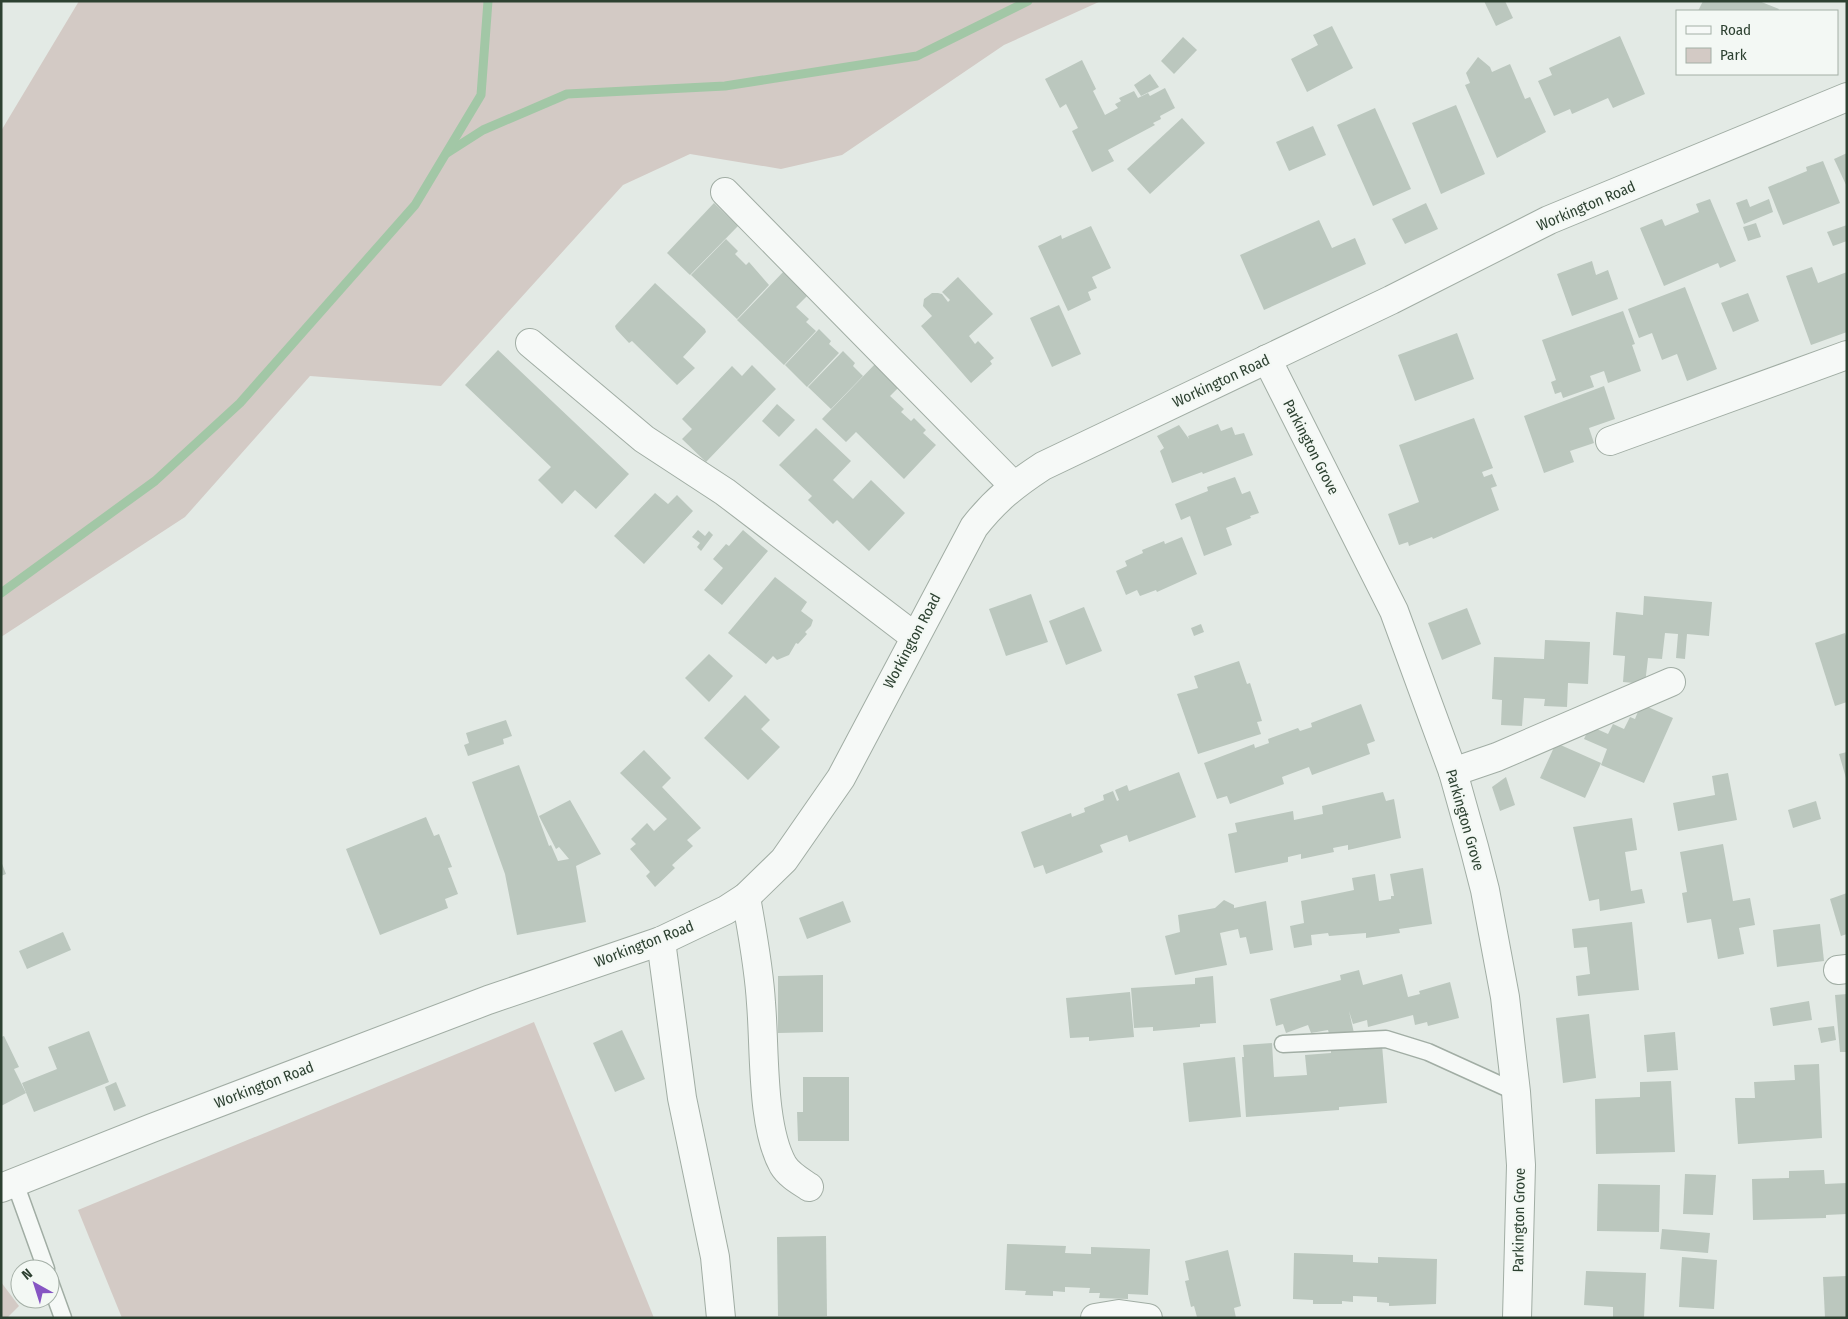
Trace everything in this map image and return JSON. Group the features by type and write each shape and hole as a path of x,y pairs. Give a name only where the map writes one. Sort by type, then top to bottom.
{"street":[{"name":"Workington Road","path":"8,1186 152,1128 479,1003 661,941 726,910 746,897 784,860 841,778 914,637 974,527 991,504 1013,485 1043,466 1267,359 1550,220 1847,97"},
{"path":"725,192 1013,485"},
{"path":"530,343 644,439 725,492 914,637"},
{"path":"1610,440 1847,355"},
{"name":"Parkington Grove","path":"1267,359 1394,611 1452,772 1485,890 1505,998 1516,1092 1521,1165 1517,1318"},
{"path":"1452,772 1497,757 1671,682"},
{"path":"746,897 761,1001 767,1108 778,1153 783,1165 790,1174 809,1188"},
{"path":"661,941 682,1098 715,1258 721,1318"},
{"path":"1095,1318 1119,1314 1148,1318"}],"lane":[{"path":"1283,1044 1386,1039 1428,1052 1516,1092"},
{"path":"8,1186 41,1259"}],"green space":[{"path":"79,1 1101,1 1004,45 842,155 781,169 690,154 623,185 441,386 310,376 185,517 1,637 1,131"},
{"path":"534,1022 654,1318 122,1318 78,1210"},
{"path":"1,1282 10,1294 10,1309 16,1309 7,1318 1,1318"}],"building":[{"path":"1484,1 1505,1 1513,18 1496,26"},
{"path":"1703,1 1759,1 1779,9 1778,10 1698,10"},
{"path":"1332,26 1353,68 1307,92 1291,59 1318,45 1313,35"},
{"path":"1620,36 1645,94 1613,108 1608,98 1572,114 1570,109 1554,116 1538,81 1552,75 1549,68"},
{"path":"1183,37 1197,50 1174,74 1161,61"},
{"path":"1478,57 1490,67 1492,72 1510,64 1525,99 1530,97 1546,132 1497,158 1465,85 1470,83 1466,73"},
{"path":"1082,60 1096,89 1093,91 1105,115 1118,108 1115,104 1121,101 1119,98 1134,91 1138,98 1148,93 1150,96 1165,88 1175,108 1160,116 1161,119 1153,123 1155,125 1108,150 1114,161 1092,172 1072,131 1078,128 1066,104 1060,108 1045,79"},
{"path":"1150,74 1159,87 1141,96 1134,85"},
{"path":"1456,105 1485,174 1441,194 1412,123"},
{"path":"1375,108 1411,189 1373,206 1337,125"},
{"path":"1182,118 1205,143 1150,194 1127,169"},
{"path":"1313,126 1326,155 1289,171 1276,142"},
{"path":"1847,153 1847,187 1834,159"},
{"path":"1823,161 1840,203 1783,225 1768,187 1807,171 1806,167"},
{"path":"1710,199 1736,261 1720,268 1718,263 1664,286 1640,228 1662,219 1665,226 1699,212 1696,204"},
{"path":"1747,199 1750,207 1769,199 1773,212 1744,224 1736,203"},
{"path":"714,203 738,226 690,275 667,253"},
{"path":"1426,203 1438,229 1405,244 1392,219"},
{"path":"1319,220 1332,248 1355,238 1366,264 1264,310 1240,255"},
{"path":"1756,223 1761,237 1748,241 1743,227"},
{"path":"1847,225 1847,241 1833,246 1827,232"},
{"path":"1091,226 1111,268 1092,277 1097,288 1088,292 1091,300 1068,311 1038,246 1061,235 1062,239"},
{"path":"726,239 738,251 735,254 746,265 749,262 769,285 737,319 691,275"},
{"path":"1592,261 1596,275 1608,270 1618,299 1572,316 1557,274"},
{"path":"1812,267 1818,283 1847,272 1847,332 1811,345 1786,276"},
{"path":"785,270 810,293 796,307 809,319 806,322 816,331 784,365 737,320"},
{"path":"958,277 993,314 969,336 975,344 978,341 994,358 990,361 992,364 971,383 921,326 932,316 923,306 924,299 932,293 938,293 942,294 948,302 950,300 942,292"},
{"path":"655,283 706,332 683,357 695,368 677,385 632,341 629,343 615,326"},
{"path":"1685,287 1717,369 1687,381 1677,354 1662,360 1652,333 1639,338 1628,309"},
{"path":"1748,293 1759,321 1733,332 1721,303"},
{"path":"1059,305 1081,354 1052,367 1030,318"},
{"path":"1623,311 1635,344 1632,345 1641,371 1608,383 1604,371 1590,376 1594,387 1563,398 1561,392 1555,394 1551,382 1556,380 1542,340"},
{"path":"819,329 831,341 829,344 839,353 807,387 785,365"},
{"path":"1457,333 1474,379 1415,401 1398,355"},
{"path":"498,350 629,474 596,509 575,490 562,504 538,480 551,467 465,385"},
{"path":"843,351 855,363 853,366 863,376 831,409 808,387"},
{"path":"877,362 901,385 890,396 904,409 901,412 911,421 914,418 926,430 923,433 936,445 904,479 856,432 846,442 822,419"},
{"path":"752,365 776,389 706,462 682,439 692,429 682,419 732,366 742,376"},
{"path":"1604,386 1615,419 1589,428 1594,443 1570,451 1574,462 1544,473 1524,416"},
{"path":"777,404 795,420 779,437 762,421"},
{"path":"1474,418 1493,468 1482,472 1484,477 1492,474 1497,486 1491,488 1499,510 1433,539 1432,537 1409,546 1408,542 1399,545 1388,514 1419,502 1399,445"},
{"path":"1218,424 1221,431 1232,427 1235,435 1244,433 1253,455 1203,474 1202,472 1172,483 1160,451 1164,448 1157,436 1179,425 1189,439 1188,436"},
{"path":"816,428 851,461 833,480 853,499 871,480 905,513 869,551 837,520 833,524 808,500 812,496 779,465"},
{"path":"1235,477 1242,494 1250,491 1259,513 1226,528 1232,545 1204,556 1190,516 1181,520 1175,504 1208,491 1207,487"},
{"path":"655,493 668,504 677,495 693,511 644,564 614,536"},
{"path":"698,530 705,536 709,531 713,535 701,551 697,547 700,543 692,537"},
{"path":"743,530 768,551 722,605 704,590 723,568 713,559 726,544 729,546"},
{"path":"1182,537 1197,574 1157,592 1156,590 1140,596 1137,590 1126,595 1116,571 1127,566 1125,561 1143,553 1142,550 1164,541 1165,544"},
{"path":"775,577 807,602 801,611 813,620 811,626 805,632 807,634 798,644 796,643 789,655 777,660 773,656 766,664 728,633"},
{"path":"1031,594 1048,642 1006,656 989,609"},
{"path":"1644,596 1712,602 1709,636 1687,634 1685,659 1676,658 1678,634 1665,633 1662,659 1648,658 1645,684 1623,682 1625,656 1613,655 1616,612 1643,615"},
{"path":"1084,607 1102,651 1066,665 1049,621"},
{"path":"1467,608 1481,644 1442,660 1428,623"},
{"path":"1201,624 1204,632 1194,636 1191,628"},
{"path":"1845,633 1847,639 1847,702 1835,706 1815,643"},
{"path":"1545,640 1590,642 1588,684 1568,683 1567,707 1544,706 1545,699 1524,698 1522,726 1501,725 1502,700 1492,699 1494,657 1544,659"},
{"path":"709,654 733,676 709,702 685,678"},
{"path":"1239,661 1247,684 1250,683 1262,721 1257,722 1261,734 1198,754 1177,694 1198,688 1194,676"},
{"path":"745,695 770,720 761,729 780,747 748,780 704,738"},
{"path":"1361,704 1375,741 1367,744 1370,754 1312,775 1309,767 1282,777 1284,784 1230,804 1227,796 1217,799 1204,763 1254,744 1255,748 1269,743 1268,739 1298,728 1300,731 1312,727 1311,723"},
{"path":"1641,704 1673,718 1644,783 1601,765 1607,749 1584,739 1590,726 1608,734 1613,724 1624,729 1630,717 1635,719"},
{"path":"506,720 512,736 503,739 504,744 468,756 464,745 469,743 466,733"},
{"path":"1556,743 1601,763 1585,798 1540,778"},
{"path":"644,750 671,778 662,787 701,828 687,840 693,846 672,865 675,868 655,887 646,876 650,872 630,849 636,844 631,839 647,823 654,831 667,819 620,773"},
{"path":"1847,752 1847,778 1846,778 1839,754"},
{"path":"519,765 549,846 551,845 558,861 569,859 559,847 556,849 539,816 570,800 601,854 576,866 586,922 517,935 505,874 472,782"},
{"path":"1179,772 1196,817 1129,842 1127,835 1100,845 1103,852 1046,874 1043,865 1034,868 1021,832 1071,813 1072,817 1085,812 1084,808 1104,800 1103,795 1113,791 1117,801 1119,800 1115,790 1127,785 1129,791"},
{"path":"1728,773 1737,820 1678,831 1673,803 1715,795 1712,776"},
{"path":"1506,777 1515,805 1500,811 1492,787"},
{"path":"1383,792 1386,801 1394,799 1401,838 1348,850 1348,845 1333,848 1334,852 1301,859 1301,854 1288,857 1288,862 1235,873 1228,834 1237,832 1235,823 1293,811 1294,820 1323,814 1322,806"},
{"path":"1816,801 1821,819 1793,828 1788,810"},
{"path":"426,817 434,836 439,834 452,867 448,868 458,894 445,899 448,908 380,935 346,849"},
{"path":"1632,818 1637,850 1625,852 1631,891 1642,889 1645,903 1600,911 1599,899 1589,901 1573,827"},
{"path":"1723,844 1733,901 1750,898 1755,925 1739,928 1744,954 1718,959 1711,919 1687,923 1682,893 1687,892 1680,852"},
{"path":"1,861 6,874 1,876"},
{"path":"1423,868 1432,924 1399,929 1400,933 1366,938 1366,933 1329,936 1328,933 1311,935 1312,945 1294,948 1290,926 1304,923 1301,901 1354,890 1352,878 1375,874 1379,901 1391,899 1391,896 1394,896 1390,874"},
{"path":"1847,893 1847,934 1841,936 1830,899"},
{"path":"1224,900 1234,905 1234,908 1266,901 1273,950 1250,954 1246,937 1240,938 1238,929 1220,933 1227,965 1175,975 1165,936 1180,932 1178,915 1215,908"},
{"path":"843,901 851,922 807,939 799,918"},
{"path":"1632,922 1639,990 1578,996 1576,976 1590,974 1587,947 1574,948 1572,929"},
{"path":"1820,924 1824,961 1777,967 1773,930"},
{"path":"63,932 71,950 27,969 19,951"},
{"path":"1359,970 1363,985 1402,974 1408,997 1420,994 1419,991 1450,982 1459,1018 1428,1026 1427,1022 1415,1025 1413,1015 1368,1027 1367,1020 1353,1024 1349,1011 1354,1033 1330,1037 1328,1030 1311,1033 1308,1025 1286,1033 1283,1024 1276,1026 1270,999 1341,980 1340,975"},
{"path":"823,975 823,1032 778,1033 778,976"},
{"path":"1213,976 1216,1023 1200,1024 1200,1027 1153,1031 1153,1027 1134,1028 1131,988 1195,984 1195,978"},
{"path":"1130,992 1134,1037 1089,1041 1089,1037 1070,1038 1066,998"},
{"path":"1847,994 1847,1052 1840,1052 1835,995"},
{"path":"1809,1001 1812,1020 1773,1026 1770,1008"},
{"path":"1589,1014 1596,1078 1563,1083 1556,1018"},
{"path":"1834,1026 1836,1040 1821,1043 1818,1028"},
{"path":"622,1030 645,1079 615,1092 593,1043"},
{"path":"89,1031 109,1082 34,1112 22,1083 57,1069 48,1047"},
{"path":"1675,1032 1678,1070 1647,1072 1644,1035"},
{"path":"4,1036 19,1067 14,1069 26,1093 1,1106 1,1037"},
{"path":"1272,1043 1274,1077 1307,1075 1305,1055 1331,1053 1331,1049 1382,1045 1387,1103 1339,1107 1339,1110 1246,1117 1243,1045"},
{"path":"1235,1057 1241,1117 1189,1122 1183,1063"},
{"path":"1819,1064 1822,1138 1738,1144 1735,1098 1755,1098 1754,1082 1795,1080 1794,1065"},
{"path":"803,1077 849,1077 849,1141 798,1141 797,1112 803,1112"},
{"path":"1671,1081 1675,1152 1596,1154 1595,1099 1640,1097 1640,1082"},
{"path":"116,1082 126,1106 114,1111 105,1087"},
{"path":"1824,1170 1825,1184 1847,1183 1847,1214 1826,1215 1826,1218 1753,1220 1752,1179 1789,1178 1789,1171"},
{"path":"1685,1174 1716,1175 1713,1215 1683,1214"},
{"path":"1598,1184 1660,1185 1659,1232 1597,1231"},
{"path":"1662,1229 1710,1233 1708,1253 1660,1249"},
{"path":"826,1236 827,1316 778,1316 777,1237"},
{"path":"1007,1244 1066,1246 1065,1253 1091,1254 1091,1247 1150,1249 1148,1295 1128,1294 1128,1299 1099,1298 1100,1293 1089,1293 1090,1288 1065,1287 1065,1292 1053,1291 1053,1296 1025,1295 1026,1291 1005,1290"},
{"path":"1228,1250 1241,1306 1234,1308 1236,1318 1197,1317 1194,1306 1191,1307 1185,1281 1189,1280 1185,1261"},
{"path":"1294,1253 1353,1255 1353,1262 1378,1263 1378,1257 1437,1259 1436,1304 1389,1306 1389,1303 1377,1302 1377,1297 1353,1296 1353,1302 1342,1301 1342,1304 1313,1304 1313,1300 1293,1299"},
{"path":"1682,1257 1717,1260 1714,1309 1679,1307"},
{"path":"1586,1271 1646,1273 1644,1318 1613,1318 1613,1307 1584,1305"},
{"path":"1847,1276 1847,1318 1825,1318 1823,1277"}],"waterway":[{"path":"1,593 155,481 240,403 415,205 481,95 488,1"},
{"path":"447,153 483,130 567,94 725,86 917,56 1028,1"}]}
